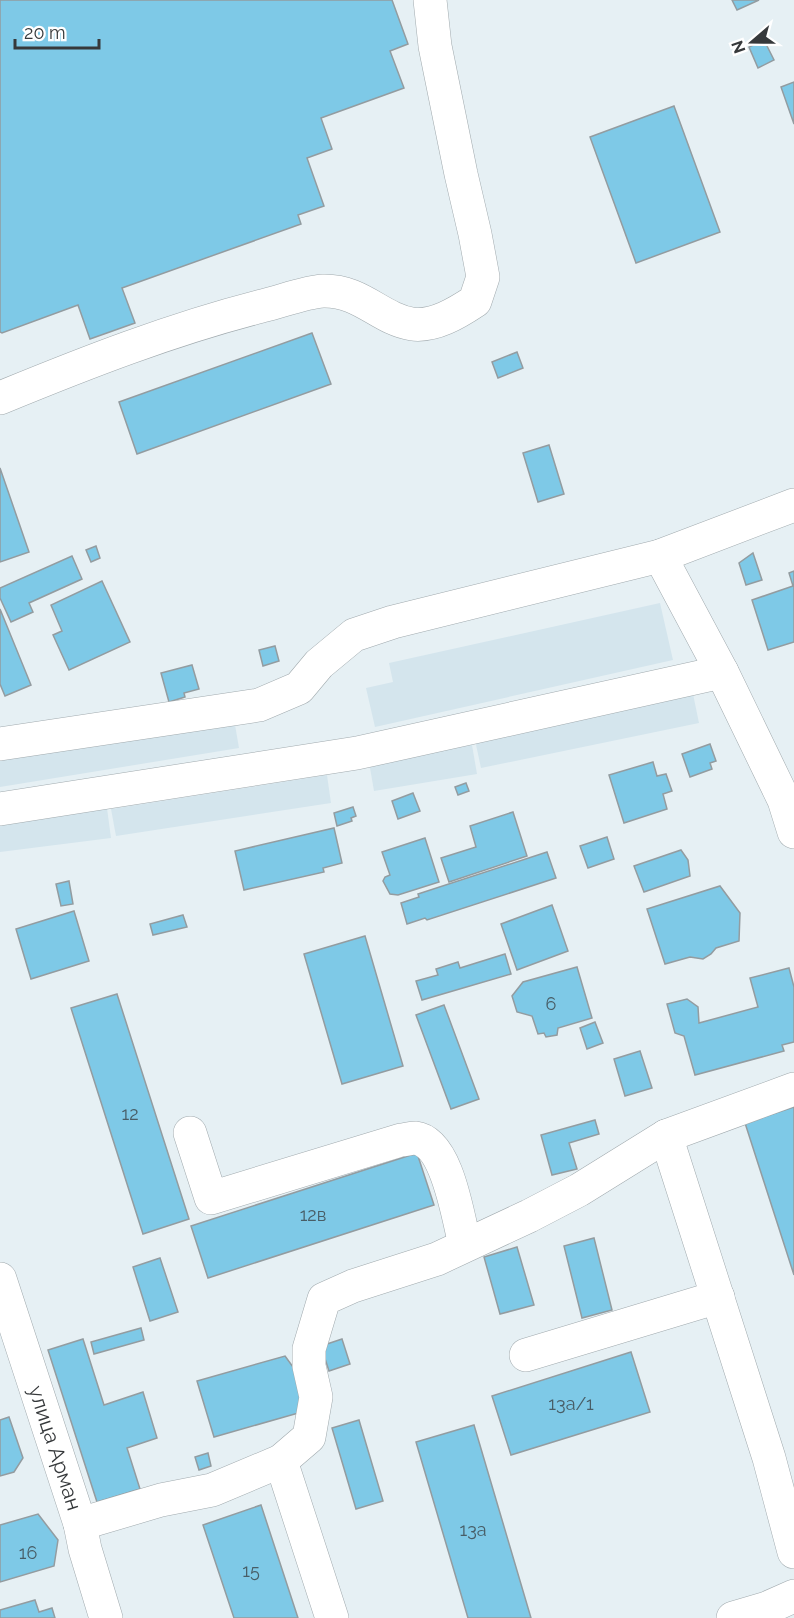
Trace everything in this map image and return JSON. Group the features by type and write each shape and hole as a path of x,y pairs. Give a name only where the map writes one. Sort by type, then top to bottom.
{"street":[{"path":"0,398 88,362 212,321 322,291 344,293 412,324 431,323 453,315 475,301 483,277 435,46 430,0"},
{"path":"0,744 259,705 299,688 319,664 354,635 393,622 660,556 794,506"},
{"path":"660,556 722,672 784,800 794,832"},
{"path":"0,809 357,753 722,672"},
{"path":"80,1524 160,1500 212,1490 281,1461 309,1437 316,1396 309,1366 309,1349 324,1299 353,1286 437,1259 579,1190 666,1136 794,1089"},
{"path":"190,1133 211,1198 401,1140 416,1138 430,1145 441,1159 449,1179 465,1245"},
{"path":"666,1136 769,1458 794,1552"},
{"name":"улица Арман","path":"0,1280 80,1524 106,1618"},
{"path":"526,1355 718,1297"},
{"path":"281,1461 332,1618"},
{"path":"733,1618 767,1608 794,1596"}],"shaded area":[{"path":"660,603 673,660 375,727 366,688 393,682 389,663"},
{"path":"693,694 699,723 481,768 475,740"},
{"path":"234,719 239,748 0,787 0,758"},
{"path":"472,745 477,774 374,791 369,762"},
{"path":"327,775 331,803 116,836 111,809"},
{"path":"107,808 111,838 0,852 0,822"}],"building":[{"path":"0,0 392,0 408,44 390,51 404,88 321,118 332,149 307,158 324,206 298,215 301,224 122,288 135,323 90,339 78,305 2,333 0,332"},
{"path":"732,0 759,0 737,10"},
{"path":"764,40 774,60 758,68 749,47"},
{"path":"794,82 794,124 781,87"},
{"path":"674,106 720,232 636,263 590,137"},
{"path":"312,333 331,384 137,454 119,402"},
{"path":"517,352 523,368 498,378 492,362"},
{"path":"549,445 564,494 538,502 523,453"},
{"path":"0,468 29,552 0,562"},
{"path":"96,546 100,558 91,562 86,550"},
{"path":"753,553 762,580 746,585 739,563"},
{"path":"72,556 82,579 29,603 33,612 11,622 0,598 0,588"},
{"path":"794,571 794,642 768,650 752,600 793,586 789,573"},
{"path":"102,581 130,642 69,670 53,635 62,631 51,605"},
{"path":"0,609 31,685 5,696 0,684"},
{"path":"275,646 279,661 263,666 259,650"},
{"path":"192,665 199,689 184,693 185,697 169,702 161,673"},
{"path":"710,744 716,761 710,763 712,769 690,777 682,754"},
{"path":"653,762 657,776 666,774 672,791 663,794 667,809 624,823 609,775"},
{"path":"466,783 469,791 458,795 455,787"},
{"path":"413,793 420,811 398,819 392,801"},
{"path":"353,807 356,816 351,818 352,821 337,826 334,813"},
{"path":"513,812 527,856 449,882 441,858 476,847 470,826"},
{"path":"334,828 342,863 323,868 324,872 244,890 235,851"},
{"path":"607,837 614,859 588,868 580,846"},
{"path":"425,838 439,882 398,895 390,894 383,881 390,875 382,852"},
{"path":"681,850 688,860 690,876 644,892 634,866"},
{"path":"547,852 556,878 427,920 425,918 407,924 401,903 419,897 418,894"},
{"path":"69,881 73,904 61,906 56,884"},
{"path":"720,886 740,913 739,941 716,948 703,959 690,957 665,964 647,909"},
{"path":"552,905 568,951 517,970 501,924"},
{"path":"74,911 89,961 31,979 16,929"},
{"path":"183,915 187,927 153,935 150,924"},
{"path":"365,936 403,1066 342,1084 304,954"},
{"path":"505,954 511,974 422,1000 416,981 438,975 436,969 458,962 460,968"},
{"path":"577,967 592,1018 558,1028 557,1035 546,1037 544,1033 538,1034 532,1016 517,1012 512,996 523,982"},
{"path":"789,968 794,987 794,1042 782,1045 784,1051 695,1075 684,1036 675,1033 667,1004 687,999 698,1007 699,1023 758,1007 750,978"},
{"path":"117,994 189,1219 143,1234 71,1008"},
{"path":"444,1005 479,1099 451,1109 416,1015"},
{"path":"595,1022 603,1043 587,1049 580,1028"},
{"path":"640,1051 652,1088 625,1096 614,1059"},
{"path":"794,1107 794,1275 745,1123"},
{"path":"595,1120 599,1134 569,1143 577,1169 552,1175 541,1135"},
{"path":"417,1153 434,1205 208,1278 191,1226"},
{"path":"594,1238 612,1310 582,1318 564,1246"},
{"path":"517,1247 534,1305 500,1314 484,1257"},
{"path":"160,1258 178,1312 150,1321 133,1267"},
{"path":"141,1328 144,1340 94,1354 91,1342"},
{"path":"83,1339 104,1405 143,1392 157,1438 127,1448 140,1489 97,1502 48,1350"},
{"path":"342,1339 350,1364 329,1371 321,1346"},
{"path":"631,1352 650,1412 511,1455 492,1396"},
{"path":"285,1356 301,1378 302,1412 214,1437 197,1381"},
{"path":"9,1417 23,1458 14,1472 0,1476 0,1420"},
{"path":"359,1420 383,1501 356,1509 332,1428"},
{"path":"474,1425 531,1618 468,1618 416,1442"},
{"path":"208,1453 211,1466 199,1470 195,1457"},
{"path":"261,1505 298,1618 234,1618 203,1525"},
{"path":"38,1514 58,1540 54,1566 0,1582 0,1525"},
{"path":"35,1600 39,1612 52,1608 55,1618 0,1618 0,1610"}]}
